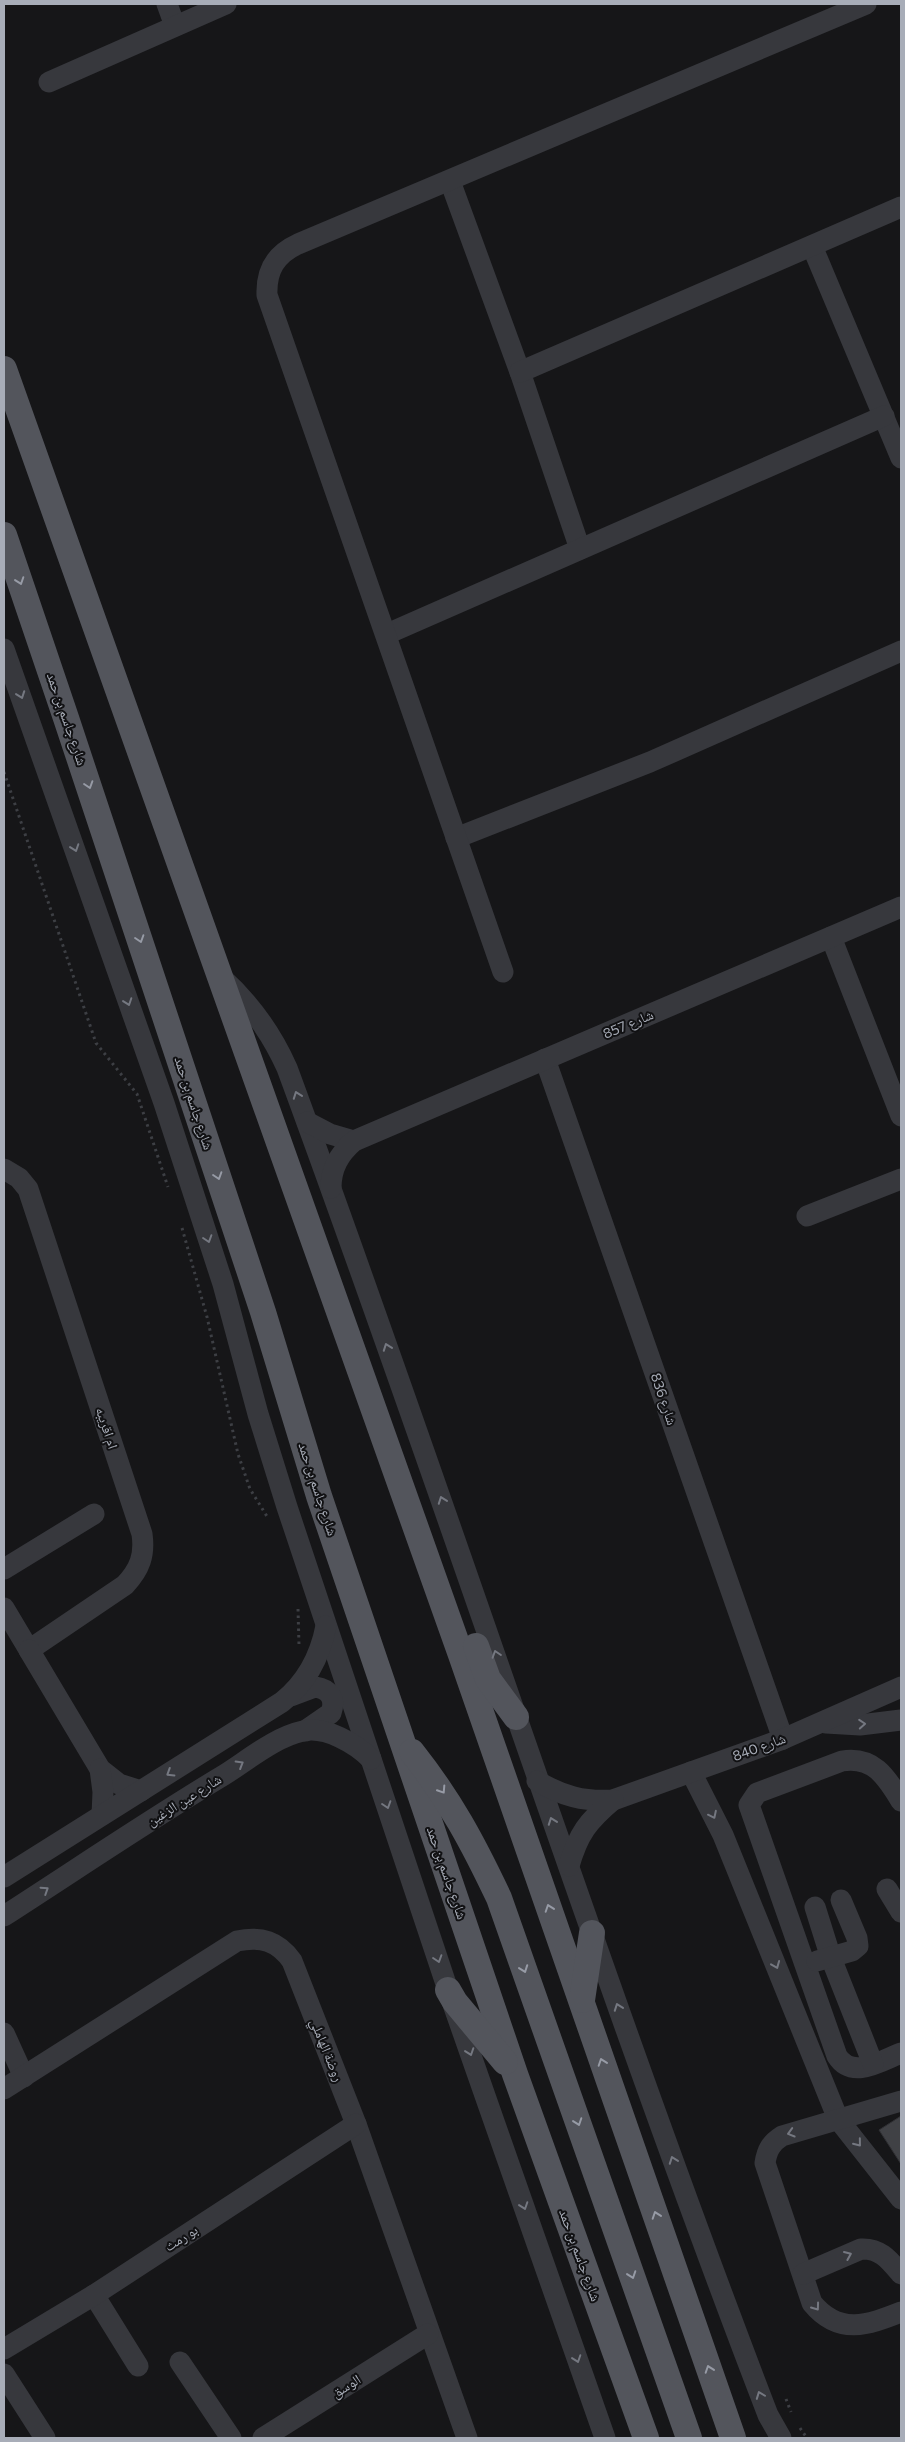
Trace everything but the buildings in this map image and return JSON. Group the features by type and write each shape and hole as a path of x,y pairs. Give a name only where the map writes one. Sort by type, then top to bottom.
{"main road":[{"path":"4,369 436,1584 729,2426 750,2438"},
{"name":"شارع جاسم بن حمد","path":"4,535 263,1312 319,1496 515,2074 644,2437"},
{"path":"436,1584 464,1616 488,1679 516,1717"},
{"path":"401,1738 440,1787 471,1840 499,1898 689,2438"},
{"path":"582,2003 592,1933"},
{"path":"448,1990 455,2002 515,2074"}],"street":[{"path":"167,4 175,26"},
{"path":"49,82 226,4"},
{"path":"503,972 387,634 267,295 266,282 270,269 277,258 286,250 866,4"},
{"path":"450,180 520,372 580,549"},
{"path":"520,372 901,208"},
{"path":"812,246 901,458"},
{"path":"387,634 884,416"},
{"name":"شارع جاسم بن حمد","path":"4,649 164,1103 223,1284 287,1508 448,1990 605,2438"},
{"path":"456,838 650,762 901,651"},
{"name":"شارع 857","path":"331,1191 333,1168 342,1153 354,1141 901,907"},
{"path":"831,937 901,1116"},
{"path":"220,976 248,1003 266,1027 287,1068 482,1612 537,1781 707,2255 768,2415 781,2438"},
{"name":"شارع 836","path":"545,1059 783,1738"},
{"path":"307,1122 330,1134 354,1141"},
{"name":"ام اقريبه","path":"4,1169 19,1178 28,1189 33,1202 142,1534 144,1548 138,1568 125,1585 29,1650"},
{"path":"807,1216 901,1179"},
{"path":"4,1569 94,1514"},
{"path":"4,1608 100,1769 119,1784 141,1791"},
{"path":"4,1877 290,1696 314,1664 326,1626"},
{"name":"شارع عين الزغين","path":"4,1916 183,1800 280,1740 305,1730 331,1713 333,1699 329,1692 315,1687 290,1696"},
{"name":"شارع 840","path":"537,1781 554,1791 573,1798 593,1801 613,1800 783,1738 901,1687"},
{"path":"823,1722 860,1725 901,1720"},
{"path":"305,1730 332,1734 347,1740 371,1759"},
{"path":"804,1964 838,1956 855,1949 858,1941 828,1905 838,1956 886,2059 856,2069 840,2062 804,1964 749,1810 751,1800 757,1793 851,1759 868,1762 877,1767 884,1774 901,1800"},
{"path":"100,1769 103,1792 102,1815"},
{"path":"691,1772 723,1835 838,2119 901,2199"},
{"name":"شارع 840","path":"569,1866 575,1844 583,1830 591,1819 613,1800"},
{"path":"886,1890 901,1912"},
{"name":"روضة الهاملي","path":"4,2089 237,1941 250,1938 262,1939 285,1951 292,1961 356,2124 428,2334 467,2438"},
{"path":"4,2033 24,2077"},
{"path":"901,2101 782,2136 773,2142 767,2152 765,2163 767,2174 812,2303 820,2313 831,2320 856,2326 869,2325 901,2312"},
{"name":"بو رمث","path":"4,2349 94,2295 356,2124"},
{"path":"803,2274 862,2249 881,2253 901,2274"},
{"path":"94,2295 138,2366"},
{"name":"الوسق","path":"263,2438 428,2334"},
{"path":"180,2362 232,2438"},
{"path":"4,2374 45,2438"}],"path":[{"path":"4,772 96,1043 137,1094 170,1192"},
{"path":"179,1219 207,1317 238,1454 250,1489 271,1527"},
{"path":"298,1605 300,1630 298,1649"}]}
